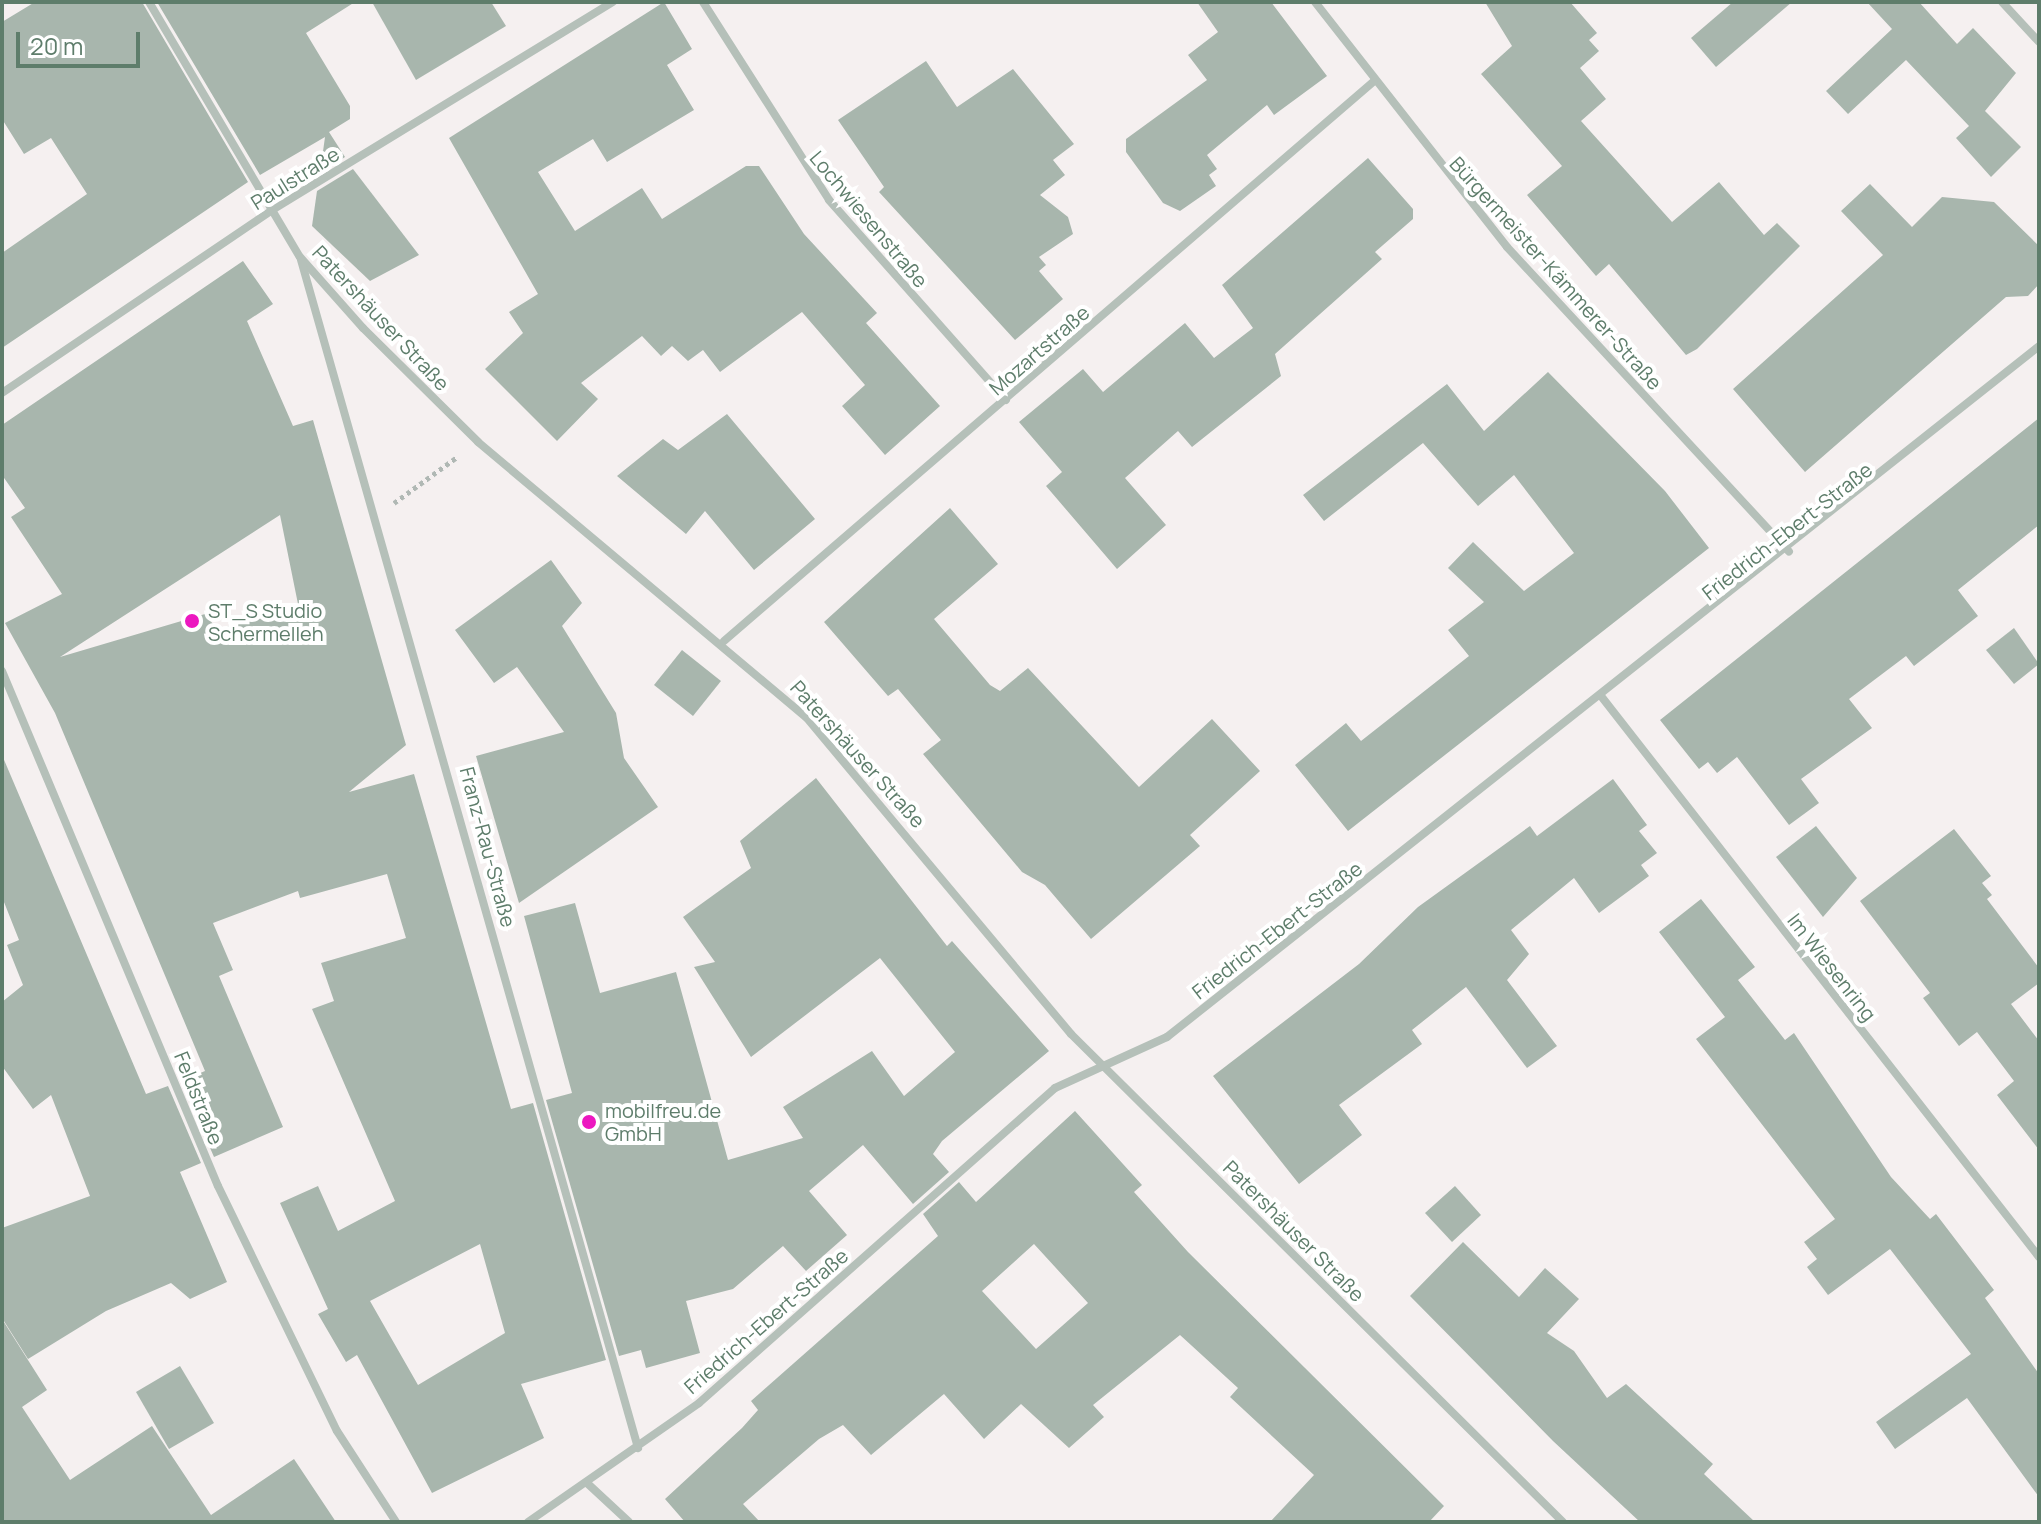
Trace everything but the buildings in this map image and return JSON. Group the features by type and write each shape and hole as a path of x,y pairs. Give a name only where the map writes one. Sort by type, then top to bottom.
{"street":[{"name":"Patershäuser Straße","path":"149,2 300,257 478,442 724,641 858,771 1071,1034 1107,1066 1563,1522"},
{"name":"Paulstraße","path":"2,393 272,210 613,2"},
{"name":"Lochwiesenstraße","path":"703,2 812,179 1006,400"},
{"name":"Bürgermeister-Kämmerer-Straße","path":"1315,2 1373,82 1507,247 1789,552"},
{"path":"2002,2 2039,42"},
{"name":"Mozartstraße","path":"724,641 1373,82"},
{"name":"Franz-Rau-Straße","path":"300,257 377,515 638,1448"},
{"name":"Friedrich-Ebert-Straße","path":"528,1522 638,1448 1055,1088 1167,1037 1789,552 2039,346"},
{"name":"Feldstraße","path":"2,671 218,1186 337,1431 396,1522"},
{"name":"Im Wiesenring","path":"1601,696 2039,1257"},
{"path":"587,1483 629,1522"}],"path":[{"path":"377,515 478,442"}],"place":[{"name":"ST_S Studio Schermelleh","path":"192,621"},
{"name":"mobilfreu.de GmbH","path":"589,1122"}]}
